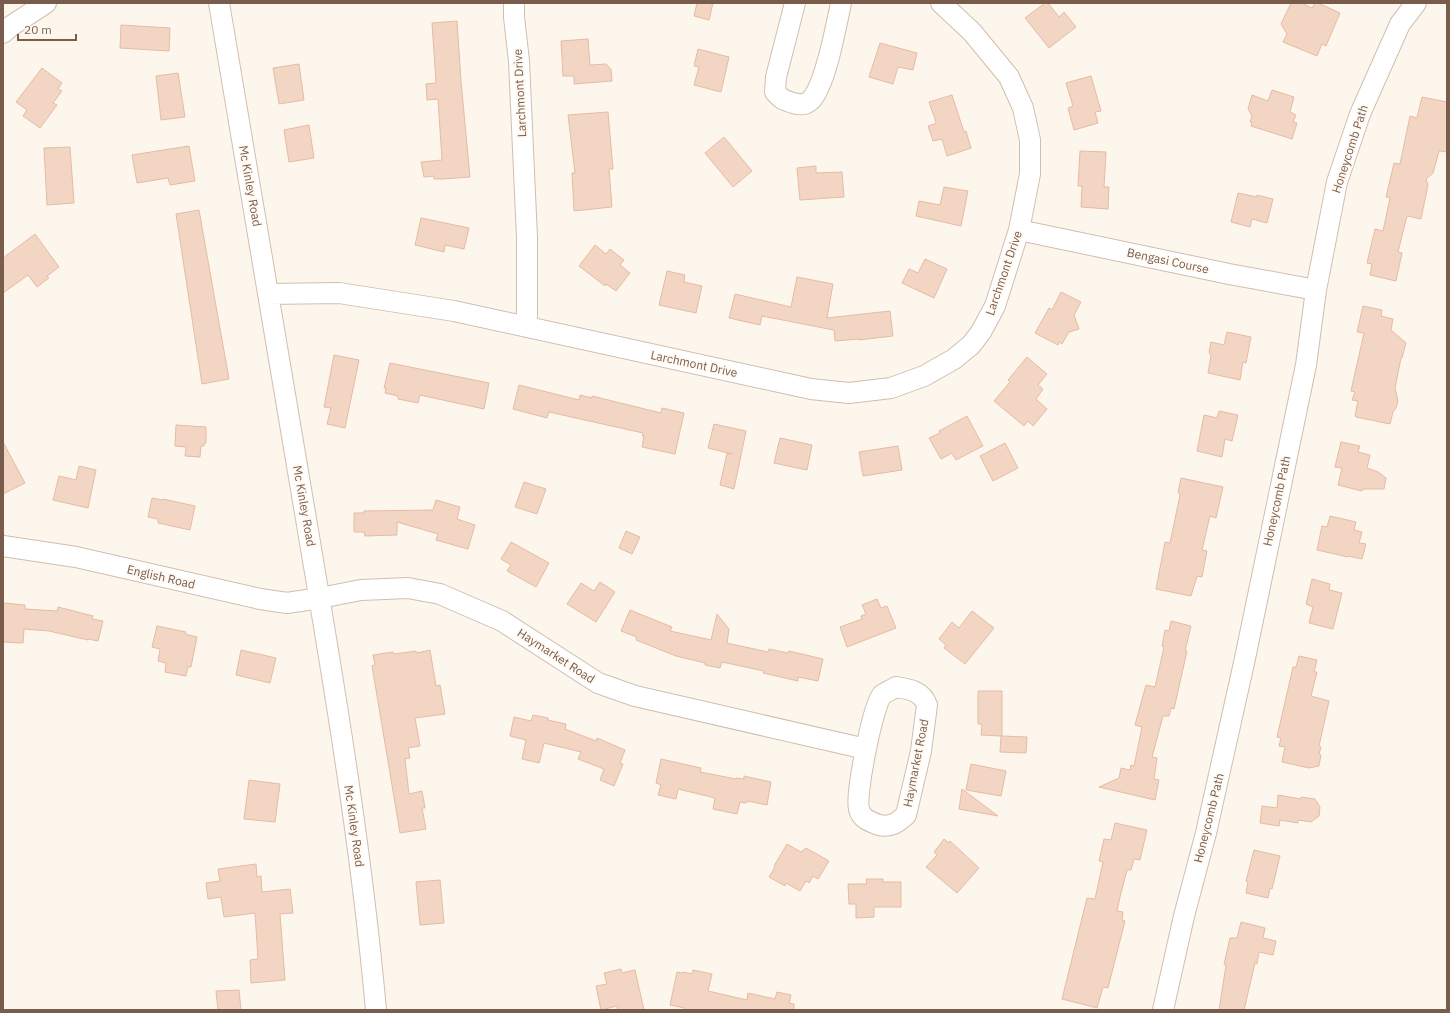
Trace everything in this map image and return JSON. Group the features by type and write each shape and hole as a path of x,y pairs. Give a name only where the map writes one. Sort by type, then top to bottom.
{"street":[{"path":"3,34 11,26 46,3"},
{"name":"Mc Kinley Road","path":"219,3 320,598 347,772 371,955 376,1010"},
{"name":"Larchmont Drive","path":"514,3 519,69 527,238 526,326"},
{"path":"795,3 776,78 776,92 782,100 800,105 810,101 818,88 830,55 841,3"},
{"name":"Larchmont Drive","path":"268,294 339,293 454,311 810,389 849,393 891,388 924,376 954,359 971,345 981,332 995,306 1019,230 1030,174 1030,140 1023,108 1009,77 972,32 941,3"},
{"name":"Honeycomb Path","path":"1164,1010 1184,916 1206,833 1244,663 1306,365 1316,290 1338,182 1360,114 1400,24 1416,3"},
{"name":"Bengasi Course","path":"1019,230 1229,274 1316,290"},
{"name":"English Road","path":"3,546 76,557 260,599 287,603 320,598"},
{"name":"Haymarket Road","path":"320,598 361,590 408,588 440,594 502,621 598,683 635,696 866,749"},
{"name":"Haymarket Road","path":"896,687 911,689 924,698 927,705 921,751 906,815 899,822 890,826 882,826 866,820 859,810 858,794 866,749 878,703 882,695 896,687"}],"building":[{"path":"697,3 713,3 709,20 694,16"},
{"path":"1045,3 1048,3 1059,17 1064,12 1076,27 1049,48 1025,18"},
{"path":"1291,3 1302,3 1312,8 1315,3 1318,3 1340,13 1326,46 1322,44 1317,56 1283,42 1287,34 1281,24"},
{"path":"457,21 470,177 434,179 434,176 424,177 421,162 442,160 438,99 427,100 426,84 436,83 432,23"},
{"path":"121,25 170,28 169,51 120,48"},
{"path":"588,39 590,65 606,64 611,69 612,81 574,84 574,76 563,76 561,41"},
{"path":"880,43 917,53 913,70 898,67 893,84 869,77"},
{"path":"698,49 729,57 721,92 694,85 699,67 694,66"},
{"path":"299,64 304,100 279,104 273,68"},
{"path":"42,68 62,83 58,89 62,91 53,103 57,105 40,128 23,116 27,110 16,102"},
{"path":"178,73 185,117 161,120 156,76"},
{"path":"1091,76 1101,111 1095,112 1098,123 1074,130 1068,108 1073,106 1066,83"},
{"path":"1272,90 1294,97 1290,112 1296,115 1293,122 1297,123 1292,139 1251,126 1252,122 1250,122 1252,116 1248,109 1252,95 1268,101"},
{"path":"952,95 971,148 947,156 942,139 933,141 928,126 935,124 936,122 929,102"},
{"path":"1422,97 1447,102 1447,152 1439,151 1433,173 1426,179 1428,185 1421,219 1407,216 1398,252 1402,253 1396,281 1370,275 1372,264 1367,263 1375,229 1383,231 1390,198 1386,197 1394,163 1400,164 1410,116 1417,118"},
{"path":"608,112 613,169 609,169 612,207 574,211 572,173 575,173 568,115"},
{"path":"309,125 314,158 289,162 284,130"},
{"path":"724,137 752,171 733,187 705,153"},
{"path":"189,146 195,181 170,185 168,178 137,183 132,155"},
{"path":"70,147 74,203 47,205 44,148"},
{"path":"1080,151 1106,152 1104,187 1109,187 1108,209 1081,207 1082,186 1078,186"},
{"path":"816,166 816,173 842,172 844,197 800,200 797,168"},
{"path":"944,187 968,191 961,226 916,216 919,201 940,205"},
{"path":"1238,193 1257,197 1257,195 1273,199 1267,223 1252,219 1250,227 1231,222"},
{"path":"199,210 229,379 202,384 176,214"},
{"path":"421,218 469,228 464,249 445,245 444,252 415,245"},
{"path":"35,234 59,267 47,276 49,278 37,287 28,275 3,293 3,258"},
{"path":"595,245 606,254 610,249 624,260 620,265 630,273 616,291 606,284 605,286 579,266"},
{"path":"925,259 947,269 934,298 902,283 909,269 918,273"},
{"path":"667,271 685,275 684,282 702,286 696,313 659,305"},
{"path":"797,277 833,284 827,318 890,311 893,336 835,341 834,330 762,316 760,325 729,318 735,294 791,307"},
{"path":"1061,292 1081,302 1074,315 1079,329 1069,332 1062,344 1059,342 1058,345 1035,333 1049,308 1052,310"},
{"path":"1363,306 1382,310 1381,316 1393,319 1391,330 1406,343 1401,358 1395,388 1398,401 1390,424 1356,417 1355,415 1358,401 1352,400 1355,392 1351,391 1364,333 1357,332"},
{"path":"1227,332 1251,337 1246,363 1243,362 1240,380 1208,373 1211,356 1209,352 1211,342 1224,345"},
{"path":"334,355 359,360 345,428 327,424 331,408 324,407"},
{"path":"1027,357 1047,374 1038,385 1043,389 1036,399 1047,409 1033,426 1028,421 1024,426 994,401 1010,382 1008,380"},
{"path":"390,363 489,383 484,409 420,395 418,403 398,399 398,396 385,393 386,388 384,388"},
{"path":"519,385 579,400 580,395 592,398 592,396 661,413 662,408 684,413 675,454 642,447 644,436 642,436 643,433 549,412 547,418 513,409"},
{"path":"1219,411 1238,415 1232,441 1225,439 1222,457 1197,451 1204,415 1217,418"},
{"path":"967,416 983,446 956,460 952,453 941,459 929,438"},
{"path":"714,424 746,431 734,489 720,485 727,453 732,454 708,448"},
{"path":"176,425 206,427 206,443 204,443 204,446 201,446 200,457 185,456 186,447 175,446"},
{"path":"780,438 812,445 807,470 774,463"},
{"path":"3,442 25,483 3,494"},
{"path":"1341,442 1360,446 1358,452 1370,455 1367,468 1378,472 1386,478 1384,489 1363,489 1362,491 1338,485 1342,468 1335,467"},
{"path":"1005,443 1018,468 993,481 980,456"},
{"path":"898,446 902,470 863,476 859,452"},
{"path":"79,466 96,470 88,508 53,500 59,476 76,480"},
{"path":"1181,478 1223,487 1216,518 1210,516 1202,550 1207,551 1202,577 1197,576 1191,596 1156,589 1165,542 1170,543 1180,495 1178,492"},
{"path":"524,482 546,489 537,514 515,507"},
{"path":"152,498 195,506 190,530 158,523 158,519 148,517"},
{"path":"436,500 460,507 457,519 475,525 468,549 436,540 438,534 397,522 397,535 365,536 364,532 354,532 354,513 364,513 364,511 433,510"},
{"path":"1330,516 1356,522 1354,530 1362,532 1359,543 1366,544 1362,559 1317,550 1322,526 1327,527"},
{"path":"626,531 640,537 632,554 619,548"},
{"path":"511,542 549,563 536,587 507,571 511,565 501,559"},
{"path":"1312,579 1330,584 1329,590 1342,593 1333,629 1309,623 1313,607 1306,604"},
{"path":"600,582 615,592 596,622 567,604 581,583 594,591"},
{"path":"877,599 881,608 887,606 896,628 847,647 840,627 862,619 861,616 866,614 862,605"},
{"path":"3,603 25,605 25,609 57,611 58,607 93,616 92,619 103,621 98,641 49,631 24,629 23,643 3,642"},
{"path":"630,610 672,627 670,631 711,640 717,614 729,629 727,643 768,652 769,649 788,653 789,651 823,659 818,681 798,677 798,681 763,673 764,671 722,662 720,668 676,656 636,640 637,637 621,631"},
{"path":"972,611 994,628 965,664 944,648 946,645 939,639 952,622 959,628"},
{"path":"1171,621 1191,626 1174,709 1171,708 1169,716 1163,716 1152,757 1157,758 1154,779 1159,780 1155,800 1099,787 1119,778 1121,768 1130,770 1131,765 1134,766 1142,727 1135,725 1146,685 1155,687 1164,647 1162,646 1165,630 1169,631"},
{"path":"157,626 186,632 185,634 197,637 191,667 188,667 186,676 165,672 166,663 158,661 160,649 152,647"},
{"path":"241,650 276,658 270,683 236,675"},
{"path":"430,650 436,686 440,685 445,714 415,718 420,746 408,748 410,758 405,759 409,794 422,791 425,808 422,808 426,829 400,833 372,666 375,665 373,655 393,652 394,654 416,651 417,653"},
{"path":"1299,656 1317,660 1314,672 1317,672 1311,696 1329,701 1319,746 1321,747 1319,754 1321,755 1319,766 1309,768 1282,762 1285,747 1279,746 1281,738 1277,737 1293,667 1296,667"},
{"path":"978,691 1002,691 1002,736 1027,737 1026,753 1000,752 1001,736 981,735 982,725 978,724"},
{"path":"533,715 566,724 565,729 596,741 597,738 625,750 620,763 623,764 614,786 600,780 604,769 578,759 581,752 544,743 539,763 522,759 526,740 510,736 514,717 531,721"},
{"path":"661,759 701,768 700,772 736,779 744,779 744,776 771,782 767,805 747,801 746,803 740,802 737,814 713,809 715,798 678,789 676,799 658,795 661,785 656,783"},
{"path":"971,764 1006,771 1001,796 966,790"},
{"path":"249,780 280,784 275,822 244,819"},
{"path":"962,789 998,816 959,809"},
{"path":"1278,795 1301,799 1301,797 1315,799 1320,807 1319,816 1311,822 1298,820 1298,823 1280,820 1279,826 1260,823 1262,806 1277,808"},
{"path":"1115,823 1147,830 1140,860 1134,859 1131,870 1127,870 1117,911 1123,912 1122,920 1125,921 1108,988 1103,987 1097,1008 1062,999 1087,898 1095,899 1103,862 1099,861 1104,839 1111,840"},
{"path":"944,839 949,843 950,841 979,868 957,893 926,867 937,855 934,852"},
{"path":"787,844 801,852 806,848 829,861 818,879 813,876 809,883 806,881 800,891 786,883 785,886 769,877"},
{"path":"1254,850 1280,856 1272,889 1270,888 1268,898 1246,893 1248,882 1246,881"},
{"path":"256,864 257,877 261,876 262,892 290,889 293,913 280,914 285,980 251,983 250,960 258,959 255,913 224,917 221,897 208,899 206,883 220,881 218,869"},
{"path":"866,879 883,879 883,882 901,882 901,907 874,907 874,917 856,918 856,904 849,904 848,884 867,884"},
{"path":"440,880 444,923 420,925 416,882"},
{"path":"1241,922 1265,928 1263,938 1276,941 1273,955 1259,952 1244,1010 1219,1010 1226,965 1224,964 1230,938 1237,938"},
{"path":"621,969 622,973 635,970 644,1010 618,1010 617,1006 601,1010 596,986 607,984 604,973"},
{"path":"693,970 712,974 708,991 747,1000 748,993 775,999 777,992 791,995 789,1003 794,1004 794,1010 684,1010 684,1008 670,1005 677,972 692,974"},
{"path":"239,990 241,1010 218,1010 216,991"}]}
